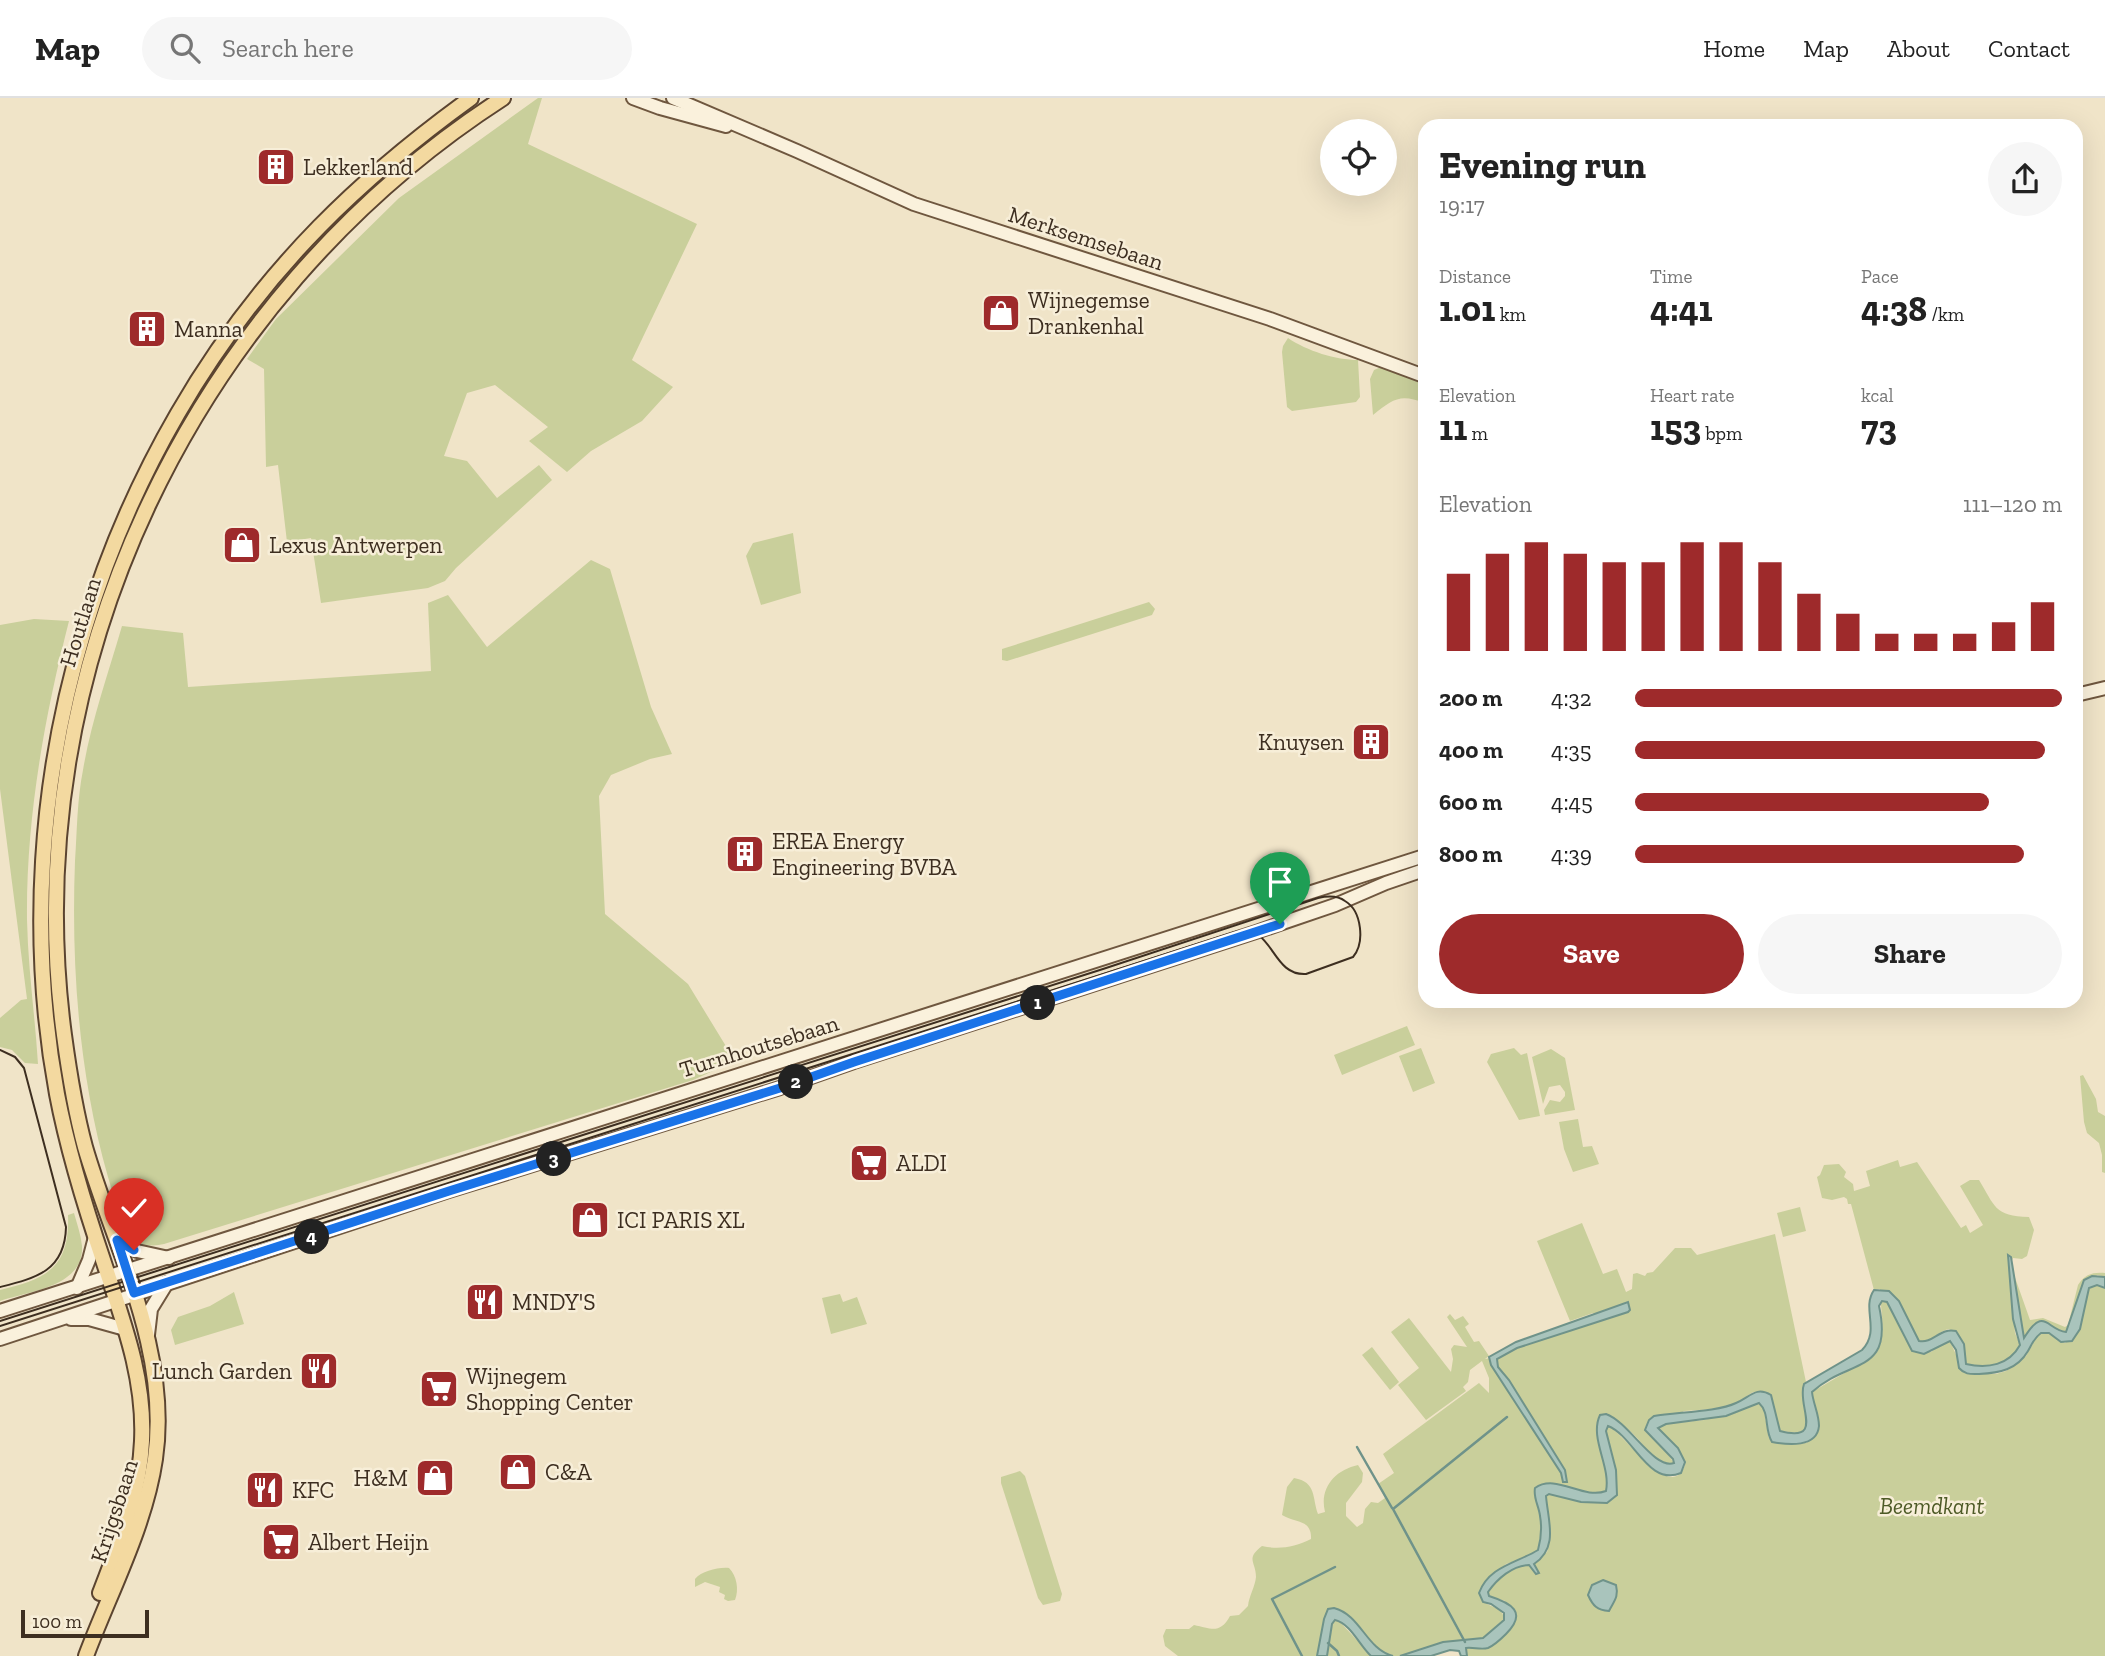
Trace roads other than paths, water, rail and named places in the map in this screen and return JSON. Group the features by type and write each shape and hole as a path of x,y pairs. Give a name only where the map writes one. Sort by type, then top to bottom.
{"main road":[{"name":"Houtlaan","path":"116,1299 76,1178 56,1090 44,998 41,927 42,852 53,758 69,680 94,592 133,496 156,452 189,394 250,306 342,204 430,128 471,98"},
{"name":"Houtlaan","path":"134,1293 85,1147 77,1114 64,1032 57,931 59,853 69,758 85,684 110,597 128,549 171,457 202,404 265,313 328,241 379,192 445,139 503,98"},
{"name":"Merksemsebaan","path":"633,98 710,124 740,126"},
{"name":"Merksemsebaan","path":"673,98 914,204 1270,319 1418,374"},
{"path":"2083,693 2105,688"},
{"name":"Turnhoutsebaan","path":"0,1311 1418,858"},
{"path":"1404,862 1409,876"},
{"name":"Turnhoutsebaan","path":"0,1339 442,1193 780,1088 1256,932 1418,872"},
{"path":"77,1287 89,1260 95,1237"},
{"path":"117,1240 137,1251 169,1258"},
{"path":"148,1342 151,1309 167,1283"},
{"name":"Krijgsbaan","path":"86,1656 132,1541 152,1477 157,1446 156,1388 148,1342 134,1293"},
{"name":"Krijgsbaan","path":"76,1656 128,1516 139,1469 142,1440 140,1392 116,1299"},
{"path":"54,1321 89,1320 125,1329"}],"water":[{"path":"2008,1255 2011,1257 2024,1338 2036,1323 2041,1321 2066,1332 2084,1280 2092,1276 2105,1277 2105,1288 2097,1285 2089,1288 2080,1329 2072,1341 2061,1342 2049,1333 2041,1333 2024,1357 2013,1366 1994,1373 1968,1374 1959,1368 1956,1350 1950,1341 1924,1354 1912,1351 1887,1302 1882,1301 1879,1306 1882,1328 1880,1344 1874,1355 1826,1381 1812,1392 1819,1426 1817,1433 1807,1442 1772,1442 1765,1411 1759,1403 1726,1416 1666,1424 1658,1428 1678,1448 1685,1462 1681,1473 1669,1475 1650,1467 1617,1431 1608,1426 1606,1431 1616,1470 1617,1495 1607,1503 1581,1502 1549,1494 1546,1496 1550,1533 1547,1550 1534,1564 1539,1573 1536,1574 1529,1565 1517,1567 1501,1578 1488,1592 1489,1596 1514,1609 1516,1620 1506,1634 1488,1648 1466,1648 1467,1656 1450,1650 1431,1656 1400,1656 1443,1642 1483,1638 1504,1620 1504,1613 1483,1602 1479,1593 1489,1577 1497,1571 1538,1550 1541,1524 1535,1488 1552,1483 1588,1492 1606,1491 1606,1472 1597,1433 1600,1415 1606,1414 1615,1419 1650,1453 1666,1463 1674,1463 1673,1459 1645,1430 1654,1416 1728,1406 1757,1392 1771,1395 1780,1431 1802,1432 1806,1427 1804,1384 1862,1350 1870,1335 1869,1305 1874,1290 1889,1291 1899,1301 1919,1341 1928,1340 1945,1331 1956,1331 1964,1344 1966,1364 1997,1364 2010,1357 2020,1345 2013,1319"},
{"path":"1628,1302 1628,1312 1517,1348 1497,1359 1498,1367 1509,1380 1565,1470 1567,1482 1563,1482 1561,1473 1491,1365 1489,1357 1516,1342"},
{"path":"1603,1580 1616,1585 1617,1589 1609,1611 1596,1607 1588,1595 1592,1585"},
{"path":"1334,1608 1351,1617 1376,1647 1393,1656 1371,1656 1350,1630 1335,1620 1327,1656 1317,1656 1324,1619 1328,1609"}],"waterway":[{"path":"1465,1642 1393,1509 1507,1417"},
{"path":"1357,1447 1392,1508"},
{"path":"1302,1656 1272,1599 1335,1567"},
{"path":"1328,1643 1339,1656"}],"tram line":[{"path":"0,1321 1318,898 1332,896 1342,899 1351,906 1358,919 1359,944 1353,957 1306,974 1286,967 1259,935 1250,931 1238,931 0,1326"},
{"path":"0,1050 15,1057 24,1068 66,1227 64,1242 54,1263 36,1276 0,1287"}],"place":[{"name":"Lekkerland","path":"276,167"},
{"name":"Wijnegemse Drankenhal","path":"1001,313"},
{"name":"Manna","path":"147,329"},
{"name":"Lexus Antwerpen","path":"242,545"},
{"name":"Knuysen","path":"1371,742"},
{"name":"EREA Energy Engineering BVBA","path":"745,854"},
{"name":"ALDI","path":"869,1163"},
{"name":"ICI PARIS XL","path":"590,1220"},
{"name":"MNDY'S","path":"485,1302"},
{"name":"Lunch Garden","path":"319,1371"},
{"name":"Wijnegem Shopping Center","path":"439,1389"},
{"name":"C&A","path":"518,1472"},
{"name":"H&M","path":"435,1478"},
{"name":"KFC","path":"265,1490"},
{"name":"Albert Heijn","path":"281,1542"}],"park label":[{"name":"Beemdkant","path":"1932,1506"}]}
